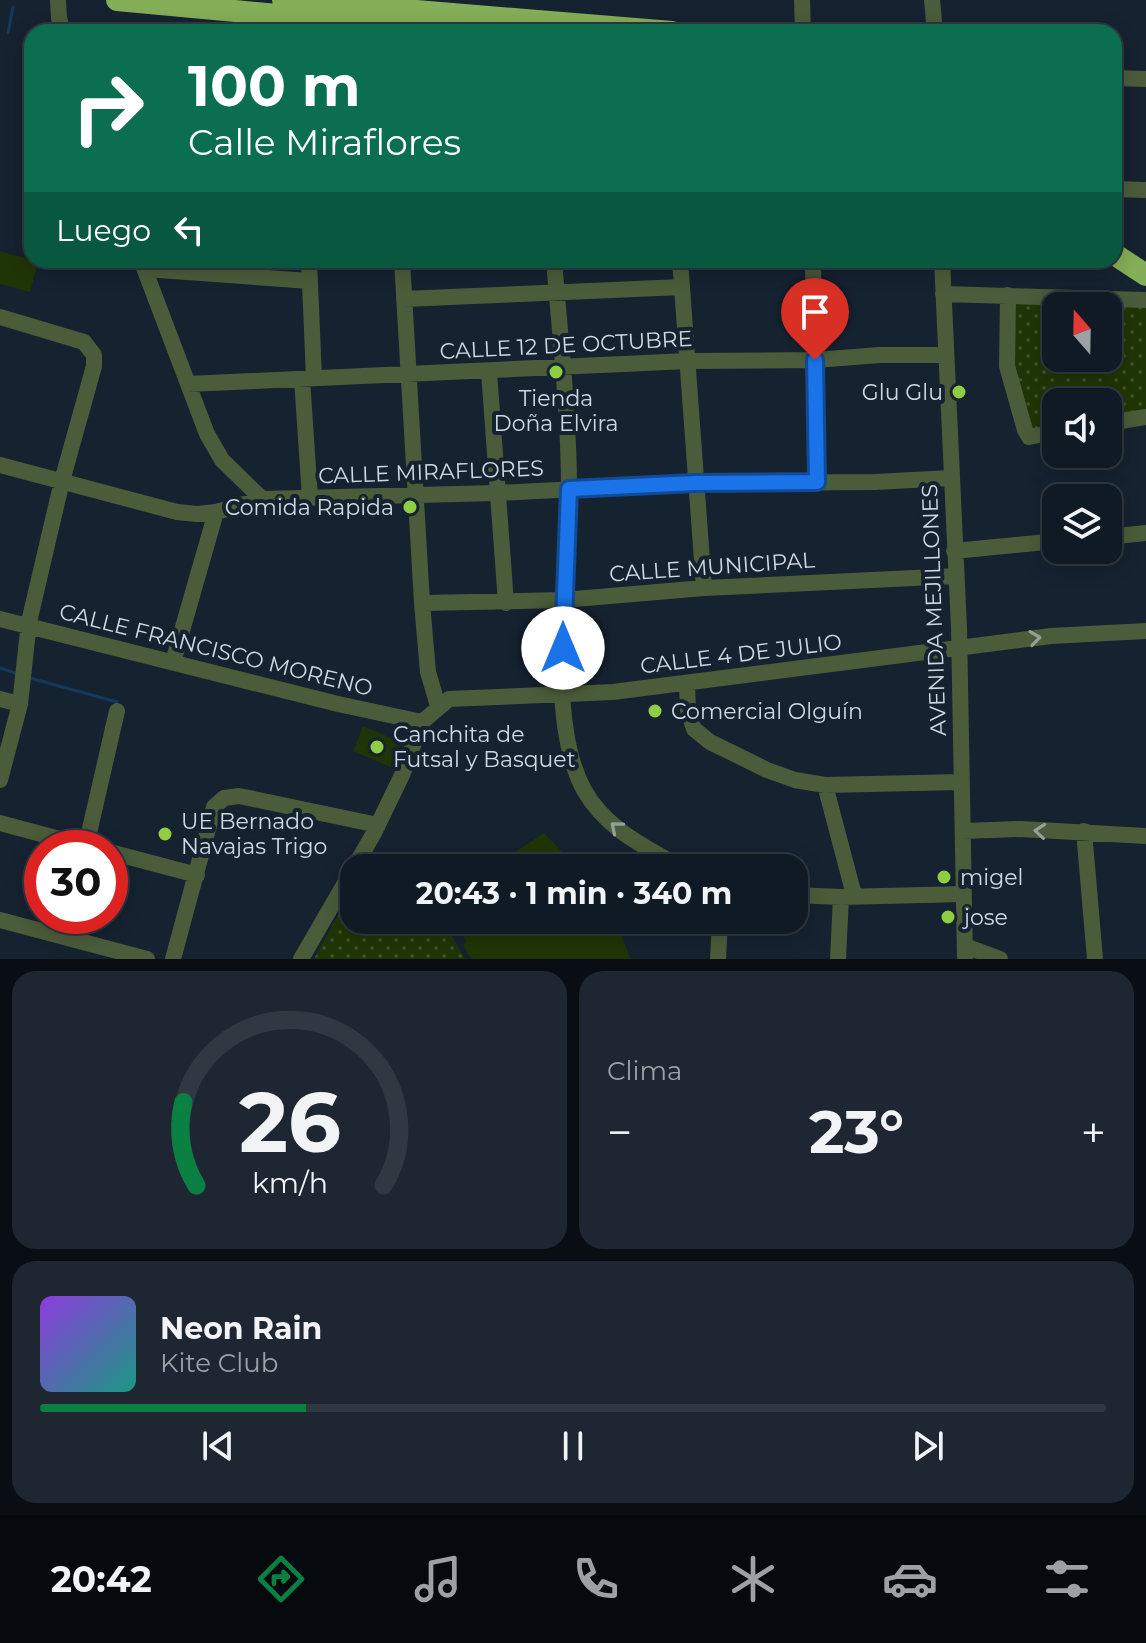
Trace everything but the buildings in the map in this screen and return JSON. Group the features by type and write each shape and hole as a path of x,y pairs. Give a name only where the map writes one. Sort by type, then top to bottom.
{"highway":[{"path":"117,0 344,24"},
{"path":"283,0 465,15 525,24"},
{"path":"417,24 465,15"},
{"path":"1122,242 1146,258"},
{"path":"1122,259 1146,275"}],"street":[{"path":"58,0 61,24"},
{"path":"802,0 803,24"},
{"path":"932,0 934,24"},
{"path":"1122,78 1146,79"},
{"path":"1122,189 1146,190"},
{"path":"144,268 207,434 222,460 255,501"},
{"path":"182,268 310,281"},
{"path":"309,268 310,498"},
{"path":"301,959 378,825 402,775 422,722 438,706 428,672 422,603 402,268"},
{"path":"555,268 569,489 563,600 563,696 573,764 585,791 610,824 659,854"},
{"path":"681,268 704,588"},
{"path":"813,268 817,482"},
{"name":"AVENIDA MEJILLONES","path":"942,268 956,576 965,953"},
{"path":"404,299 682,287"},
{"path":"943,294 1146,300"},
{"path":"1008,295 1007,366 1025,430 1029,437 1042,435"},
{"path":"0,317 74,338 90,348 94,355 94,366 62,481 28,626 20,704 0,780"},
{"name":"CALLE 12 DE OCTUBRE","path":"188,384 688,361 945,355"},
{"path":"489,372 506,603"},
{"path":"1122,421 1146,417"},
{"name":"CALLE MIRAFLORES","path":"0,465 177,512 197,514 255,501 310,498 696,483 951,478"},
{"path":"173,662 216,512"},
{"path":"1122,536 1146,533"},
{"path":"954,551 1042,542"},
{"name":"CALLE MUNICIPAL","path":"422,603 506,603 704,588 956,576"},
{"name":"CALLE FRANCISCO MORENO","path":"0,619 338,704 422,722"},
{"name":"CALLE 4 DE JULIO","path":"438,706 449,699 563,696 958,650 1051,636 1146,631"},
{"path":"687,683 688,710 694,729 710,742 767,770 795,780 825,785 961,782"},
{"path":"0,699 20,704"},
{"path":"93,830 117,711"},
{"path":"825,785 848,896 838,959"},
{"path":"173,959 214,807 224,798 239,796 378,825"},
{"path":"0,823 26,830"},
{"path":"963,831 1084,831 1122,837 1146,836"},
{"path":"1084,831 1095,959"},
{"path":"128,857 197,875"},
{"path":"808,895 964,894"},
{"path":"0,920 147,959"},
{"path":"718,959 719,934"},
{"path":"965,953 1000,959"}],"green space":[{"path":"0,251 24,258 24,268 36,268 30,292 0,284"},
{"path":"1021,300 1042,301 1042,372 1122,372 1122,305 1146,306 1146,411 1122,415 1122,388 1042,388 1042,429 1032,431 1011,369 1014,305"},
{"name":"Canchita de Futsal y Basquet","path":"363,726 401,742 390,767 353,751"},
{"path":"544,833 564,854 512,854"},
{"path":"340,912 340,934 451,934 465,959 314,959"},
{"path":"462,934 621,934 631,959 471,959 463,945 466,942"}],"waterway":[{"path":"8,33 13,7"},
{"path":"0,668 18,674"},
{"path":"30,678 117,702"}],"place":[{"name":"Tienda Doña Elvira","path":"556,372"},
{"name":"Glu Glu","path":"959,392"},
{"name":"Comida Rapida","path":"410,507"},
{"name":"Comercial Olguín","path":"655,711"},
{"name":"Canchita de Futsal y Basquet","path":"377,747"},
{"name":"UE Bernado Navajas Trigo","path":"165,834"},
{"name":"migel","path":"944,877"},
{"name":"jose","path":"948,917"}],"route":[{"path":"563,648 569,489 696,483 817,482 815,360"}]}
